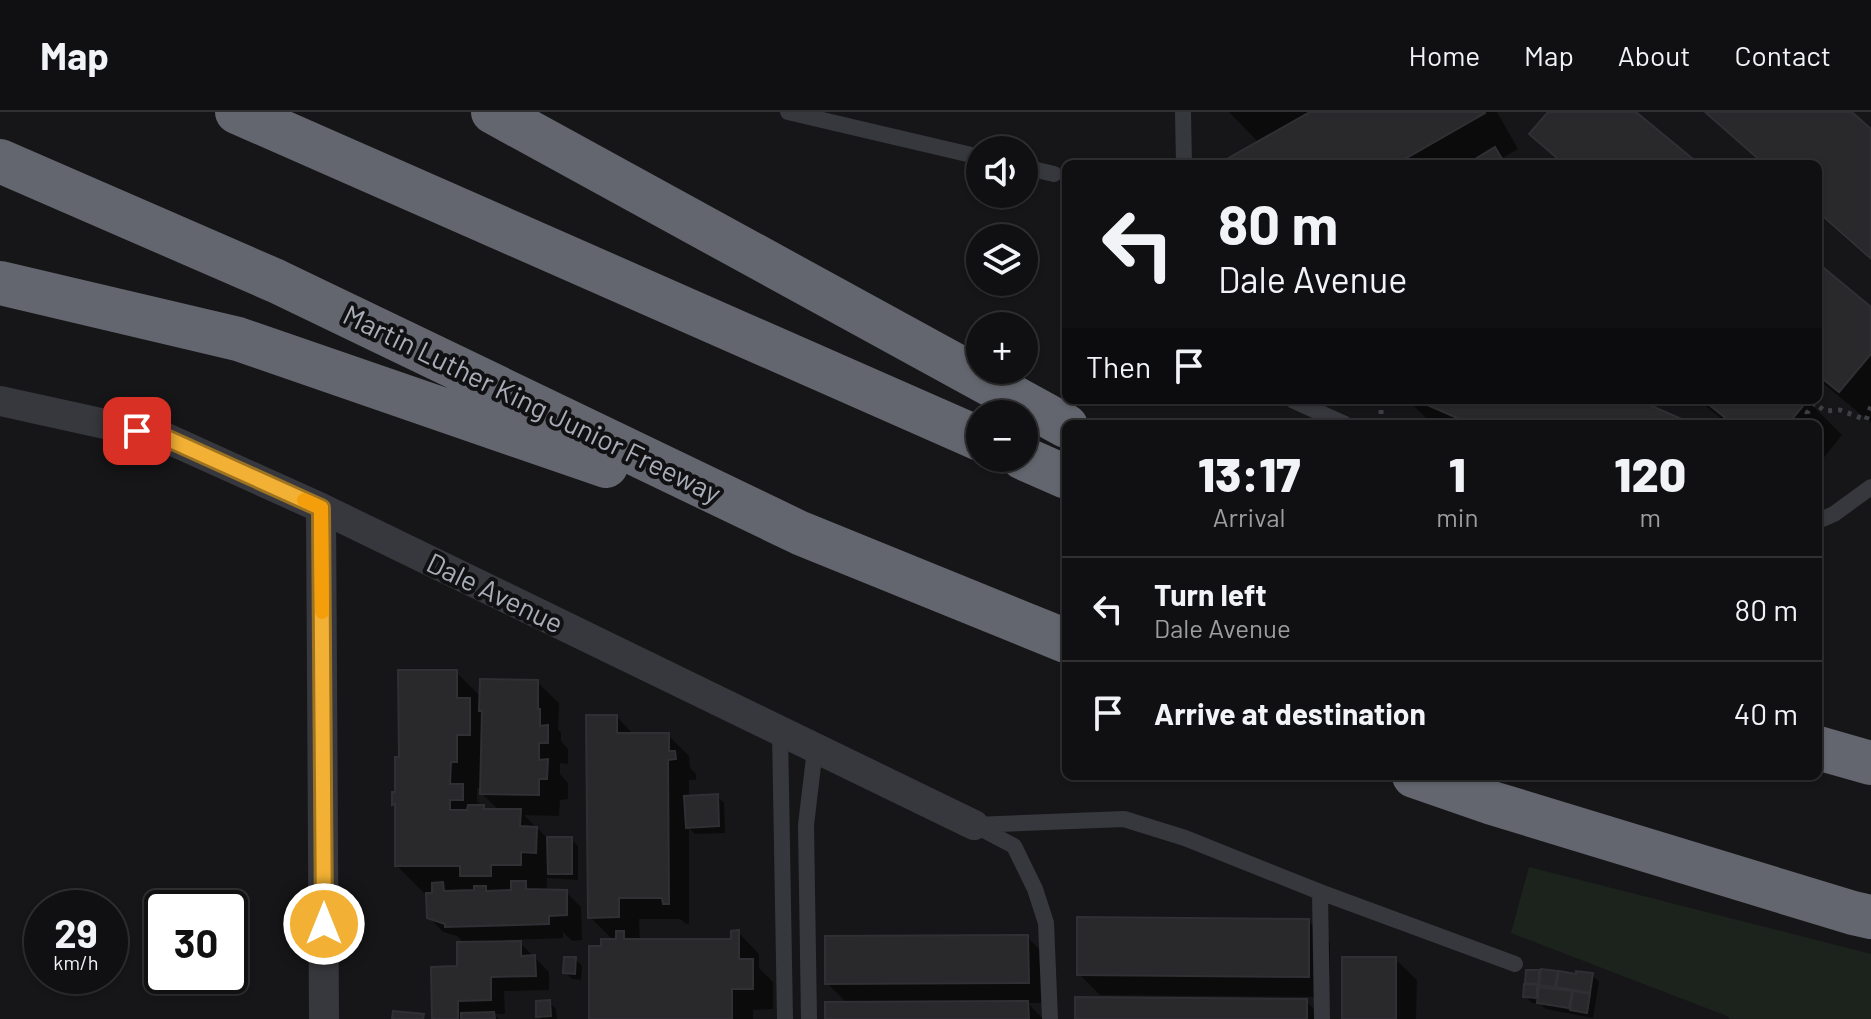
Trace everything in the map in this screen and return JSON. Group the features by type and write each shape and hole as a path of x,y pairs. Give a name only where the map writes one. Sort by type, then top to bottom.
{"highway":[{"path":"237,112 966,433"},
{"path":"493,112 1062,424"},
{"name":"Martin Luther King Junior Freeway","path":"0,161 276,281 800,533 1062,639"},
{"path":"0,283 238,339 800,533"},
{"path":"1038,465 1062,475"},
{"path":"1822,749 1871,763"},
{"path":"1426,780 1492,803 1871,917"}],"street":[{"name":"Dale Avenue","path":"0,401 164,437 321,508 974,825"},
{"path":"321,508 324,1019"}],"lane":[{"path":"788,112 966,154"},
{"path":"1183,112 1184,160"},
{"path":"1038,170 1054,174"},
{"path":"1301,404 1336,420"},
{"path":"1822,519 1871,487"},
{"path":"780,732 785,1019"},
{"path":"809,1019 806,825 815,749"},
{"path":"974,825 1124,819 1185,838 1515,964"},
{"path":"974,825 1014,846 1035,889 1046,923 1050,1019"},
{"path":"1320,892 1322,1019"}],"path":[{"path":"1815,404 1825,411 1840,410 1866,420 1871,406"}],"shaded area":[{"path":"1529,867 1871,954 1871,1019 1730,1019 1511,933"}],"building":[{"path":"1310,112 1485,113 1403,160 1225,160"},
{"path":"1548,112 1636,112 1694,160 1559,160 1529,134"},
{"path":"1705,112 1852,112 1871,129 1871,259 1822,216 1822,160 1759,160"},
{"path":"1495,147 1503,160 1474,160"},
{"path":"1822,266 1871,307 1871,354 1839,392 1822,378"},
{"path":"1425,404 1647,404 1684,420 1462,420"},
{"path":"1708,404 1805,404 1791,420 1728,420"},
{"path":"398,670 457,670 457,698 470,698 470,735 457,735 457,762 451,762 450,784 463,784 463,800 450,800 450,810 467,810 468,805 484,805 484,809 521,809 520,826 537,827 536,853 521,852 521,865 491,865 491,876 460,876 460,866 395,866 395,804 392,805 392,792 395,792 395,757 399,757"},
{"path":"480,679 538,680 540,726 548,725 548,743 539,743 539,760 548,759 547,779 539,779 539,795 480,794"},
{"path":"586,715 617,715 617,733 669,733 669,751 675,751 676,759 668,760 669,904 663,904 662,898 619,898 619,917 588,918"},
{"path":"718,794 719,826 686,828 684,796"},
{"path":"547,837 572,837 572,874 548,874"},
{"path":"511,881 526,881 526,889 567,890 567,915 549,916 549,924 445,927 445,924 427,918 426,893 432,893 432,883 443,882 444,891 474,890 474,886 486,886 486,891 511,890"},
{"path":"1077,917 1309,919 1309,977 1077,975"},
{"path":"739,930 739,959 753,959 753,989 732,989 732,1019 589,1019 589,946 601,946 601,939 616,939 616,931 624,931 624,939 731,939 731,931"},
{"path":"1028,935 1029,983 825,984 825,936"},
{"path":"521,941 521,956 535,955 536,976 491,977 491,1000 458,1001 458,1019 432,1019 431,967 457,966 457,942"},
{"path":"564,957 576,957 575,974 563,973"},
{"path":"1342,957 1396,957 1396,1019 1342,1019"},
{"path":"1541,969 1558,971 1555,987 1539,985"},
{"path":"1526,970 1539,970 1539,984 1525,983"},
{"path":"1559,971 1593,973 1590,993 1556,987"},
{"path":"1524,984 1537,985 1537,998 1523,997"},
{"path":"1539,987 1572,991 1569,1008 1537,1003"},
{"path":"1573,991 1590,994 1587,1013 1570,1010"},
{"path":"1075,997 1307,999 1307,1019 1075,1019"},
{"path":"550,1000 551,1016 536,1017 536,1001"},
{"path":"1028,1001 1029,1019 825,1019 825,1002"},
{"path":"393,1011 424,1014 423,1019 392,1019"},
{"path":"494,1012 495,1019 461,1019 461,1013"}],"slow traffic":[{"path":"304,500 321,508 322,612"}],"route":[{"path":"137,431 164,437 321,508 324,924"}]}
